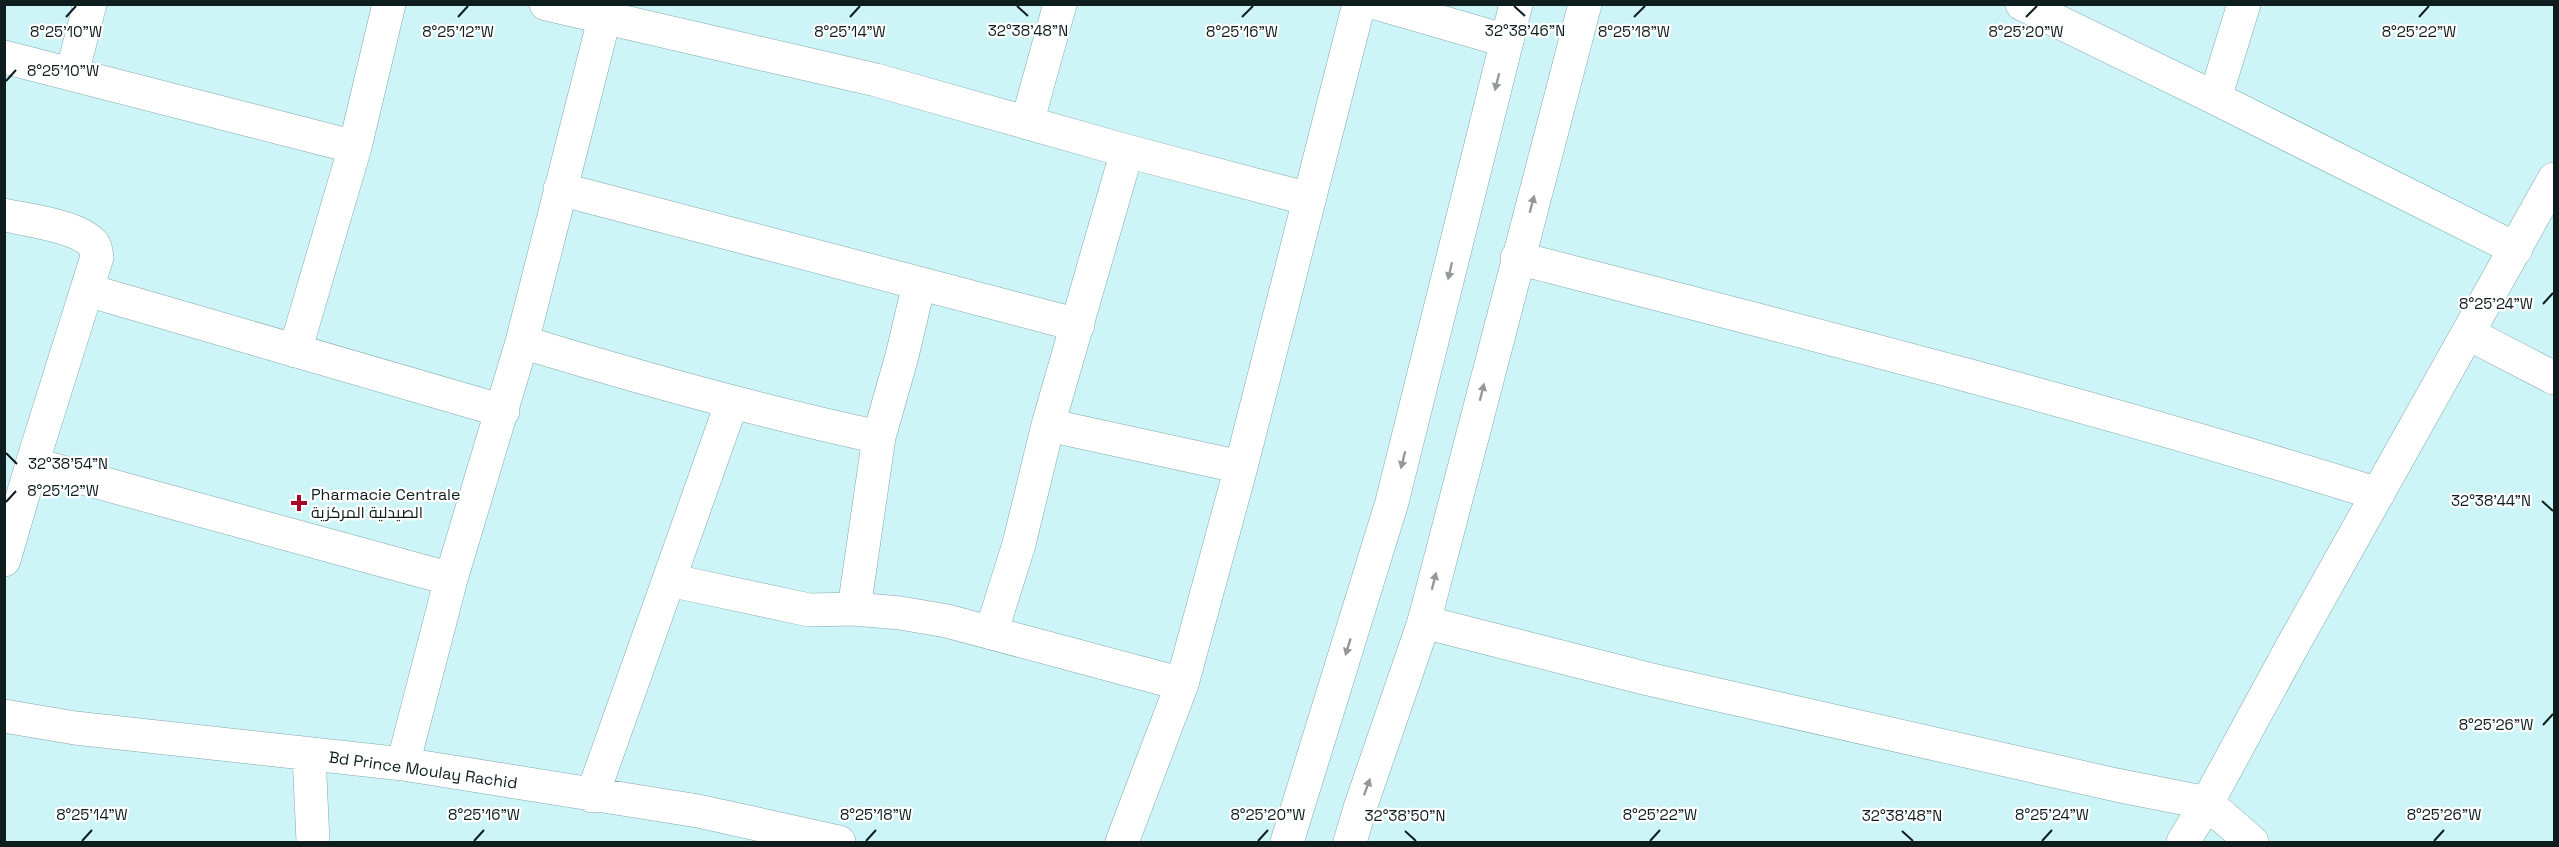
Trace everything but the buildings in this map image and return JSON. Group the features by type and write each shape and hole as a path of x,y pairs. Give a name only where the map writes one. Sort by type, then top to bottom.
{"street":[{"path":"72,73 90,4"},
{"path":"295,351 355,147 389,4"},
{"path":"546,4 606,11 876,80 1127,151 1309,199"},
{"path":"1027,123 1060,4"},
{"path":"1122,843 1182,684 1241,467 1359,4"},
{"path":"1379,4 1507,42"},
{"path":"1287,843 1392,502 1516,4"},
{"path":"1350,843 1359,808 1424,622 1585,4"},
{"path":"2215,98 2244,4"},
{"path":"2040,9 2516,249"},
{"path":"403,764 451,579 522,342 606,11"},
{"path":"4,57 355,147"},
{"path":"991,633 1019,544 1048,425 1127,151"},
{"path":"2183,843 2554,179"},
{"path":"560,189 1077,325"},
{"path":"4,215 76,232 87,237 96,245 97,257 4,561"},
{"path":"1517,258 2052,397 2230,447 2378,494"},
{"path":"854,609 879,436 902,356 919,284"},
{"path":"87,290 502,411"},
{"path":"2469,334 2554,378"},
{"path":"522,342 732,402 879,436"},
{"path":"592,796 732,402"},
{"path":"1048,425 1241,467"},
{"path":"32,464 451,579"},
{"path":"669,580 792,607 826,611 854,609 900,613 991,633 1182,684"},
{"path":"1424,622 1648,679 2116,785 2207,803 2252,843"},
{"name":"Bd Prince Moulay Rachid","path":"4,716 75,728 403,764 592,796 698,811 839,843"},
{"path":"309,754 313,843"}],"place":[{"name":"Pharmacie Centrale الصيدلية المركزية","path":"299,503"}]}
